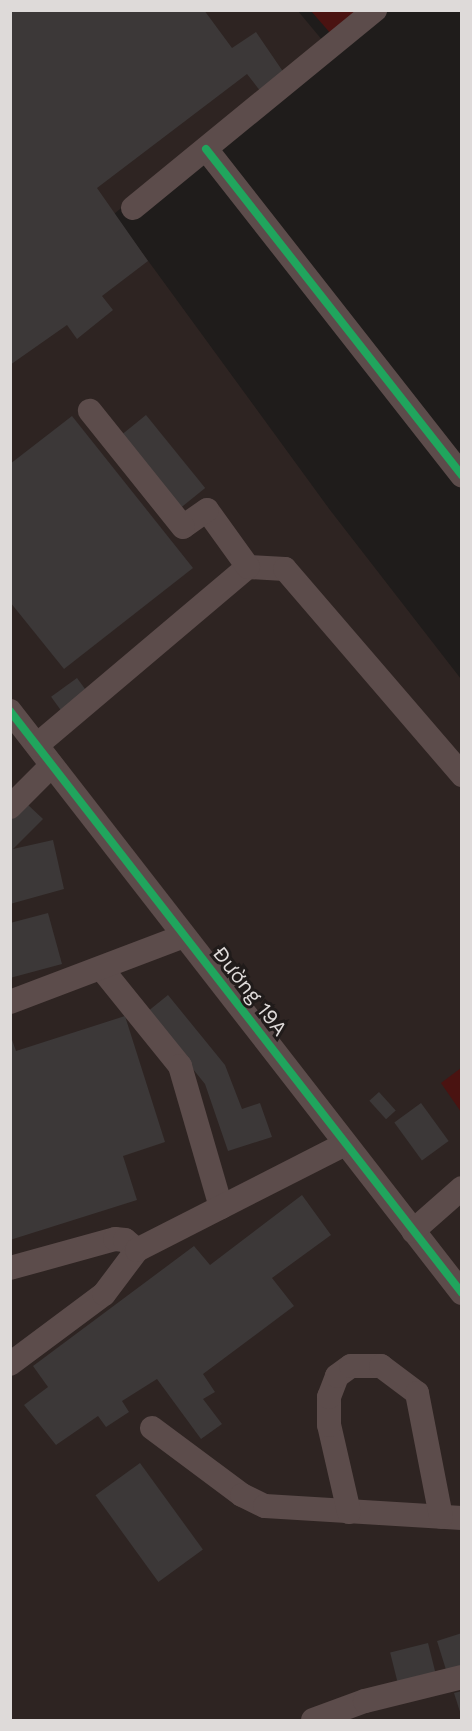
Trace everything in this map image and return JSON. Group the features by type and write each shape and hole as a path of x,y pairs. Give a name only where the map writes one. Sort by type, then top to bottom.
{"street":[{"path":"133,208 375,10"},
{"path":"206,149 462,475"},
{"path":"90,411 183,527 207,510 248,567"},
{"path":"37,745 248,567 285,569 462,775"},
{"name":"Đường 19A","path":"10,711 462,1293"},
{"path":"10,807 52,765"},
{"path":"10,1002 184,936"},
{"path":"101,968 180,1066 221,1208"},
{"path":"10,1364 104,1294 137,1250 345,1144"},
{"path":"413,1231 462,1188"},
{"path":"10,1268 115,1239 137,1250"},
{"path":"152,1428 242,1495 265,1506 349,1512 452,1517 417,1393 381,1366 351,1366 336,1376 328,1397 328,1425 349,1512"},
{"path":"313,1720 364,1701 462,1677"}],"shaded area":[{"path":"11,11 298,11 323,41 114,214 330,510 461,679 461,1720 11,1720"},
{"path":"311,11 360,11 331,34"},
{"path":"461,1068 461,1112 441,1083"}],"building":[{"path":"10,10 204,10 232,48 256,32 284,73 261,92 247,74 97,188 148,261 102,296 113,310 77,339 67,325 10,365"},
{"path":"146,415 205,488 181,508 122,435"},
{"path":"72,416 193,568 64,669 10,602 10,464"},
{"path":"77,678 88,693 62,712 51,697"},
{"path":"26,803 43,819 13,849 53,840 64,889 10,904 10,819"},
{"path":"48,913 62,964 10,978 10,923"},
{"path":"168,995 225,1065 242,1109 260,1103 272,1137 228,1151 205,1084 147,1012"},
{"path":"125,1016 165,1142 123,1156 137,1200 10,1240 10,1034 16,1051"},
{"path":"379,1092 396,1111 386,1119 369,1101"},
{"path":"421,1103 449,1141 422,1160 394,1122"},
{"path":"302,1195 331,1235 272,1278 294,1306 203,1374 215,1392 203,1399 222,1424 201,1439 157,1379 122,1401 129,1412 106,1427 98,1416 56,1445 24,1405 48,1387 33,1366 194,1246 210,1265"},
{"path":"140,1463 203,1550 158,1582 96,1495"},
{"path":"462,1633 462,1668 447,1673 437,1641"},
{"path":"428,1643 436,1676 398,1685 390,1652"},
{"path":"462,1691 462,1715 461,1715 454,1693"}],"cycle path":[{"path":"206,149 462,475"},
{"path":"10,711 462,1293"}]}
